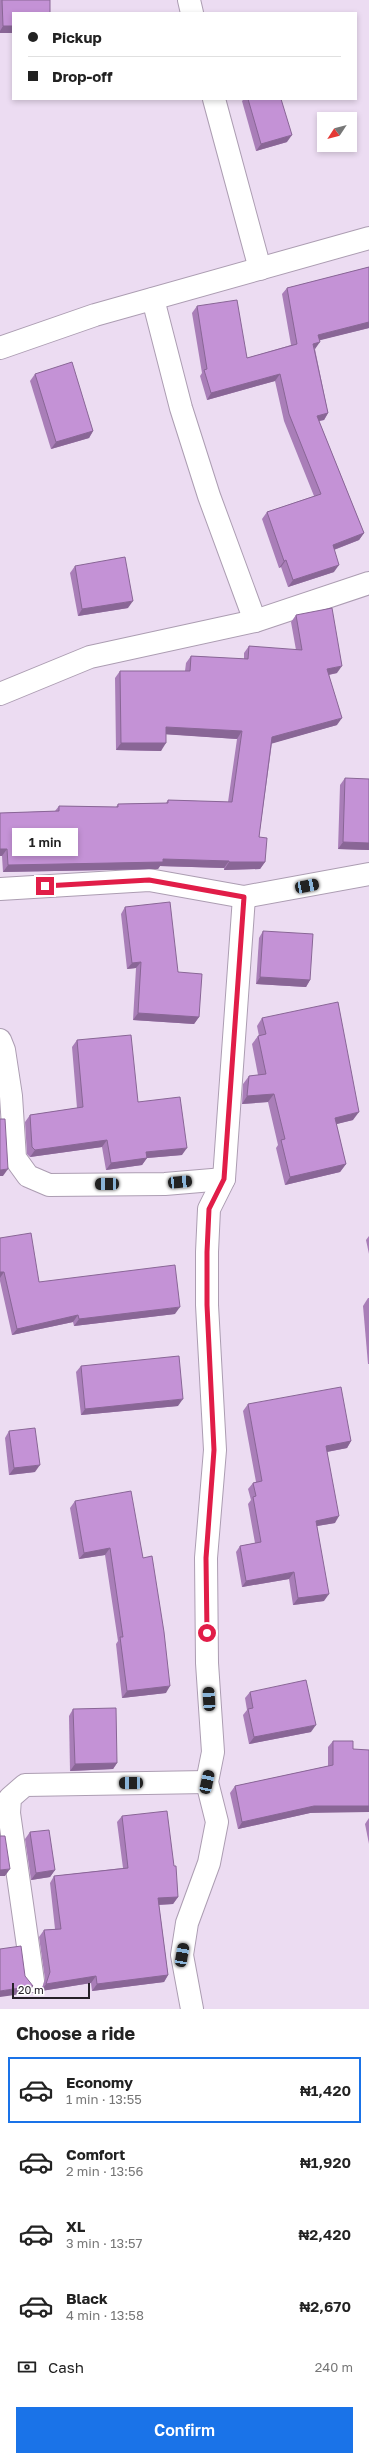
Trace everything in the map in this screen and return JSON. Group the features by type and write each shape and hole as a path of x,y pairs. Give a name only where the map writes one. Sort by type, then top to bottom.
{"street":[{"path":"188,0 192,12"},
{"path":"214,100 260,269"},
{"path":"0,348 95,315 369,238"},
{"path":"153,299 193,445 255,621"},
{"path":"0,694 90,657 255,621 369,583"},
{"path":"0,889 149,880 244,897 369,874"},
{"path":"192,2009 182,1955 187,1923 209,1863 216,1822 207,1782 213,1752 207,1663 206,1558 214,1450 207,1305 209,1209 224,1179 244,897"},
{"path":"0,1040 4,1050 11,1096 15,1158 28,1176 49,1185 166,1184 224,1179"},
{"path":"33,1981 9,1813 10,1798 25,1785 207,1782"}],"building":[{"path":"2,0 50,0 50,12 12,12 12,26 3,26"},
{"path":"248,100 281,100 292,135 261,144"},
{"path":"369,267 369,322 318,335 320,342 313,344 328,413 317,416 364,533 333,545 339,565 293,580 286,560 284,561 267,512 321,494 289,414 280,374 211,393 204,370 207,369 197,306 237,300 247,358 297,344 287,288"},
{"path":"72,362 93,431 56,442 35,374"},
{"path":"125,557 133,601 82,609 75,566"},
{"path":"332,608 342,666 327,669 342,718 272,737 259,837 267,838 265,862 163,859 163,862 8,865 7,849 0,849 0,813 59,811 59,806 118,807 118,804 168,803 168,800 232,802 242,731 166,727 166,743 121,743 120,671 190,671 191,656 248,659 249,646 302,650 296,615"},
{"path":"345,778 369,779 369,843 343,842"},
{"path":"170,902 178,972 202,974 199,1017 138,1013 141,962 132,963 125,907"},
{"path":"263,931 313,934 310,980 260,977"},
{"path":"338,1002 359,1112 335,1118 346,1164 290,1177 281,1140 285,1139 274,1094 247,1096 249,1076 266,1074 258,1036 266,1034 262,1018"},
{"path":"131,1035 138,1102 180,1097 187,1148 146,1152 147,1158 111,1163 107,1140 35,1150 32,1147 30,1115 83,1107 77,1040"},
{"path":"0,1119 5,1119 8,1169 0,1170"},
{"path":"31,1233 39,1282 175,1265 180,1307 79,1319 78,1315 17,1329 4,1272 0,1272 0,1238"},
{"path":"179,1356 183,1399 85,1409 81,1366"},
{"path":"341,1387 351,1441 326,1446 339,1516 316,1521 329,1594 298,1598 294,1572 246,1581 240,1546 261,1542 253,1497 256,1496 253,1483 262,1481 248,1404"},
{"path":"35,1428 40,1465 14,1468 9,1431"},
{"path":"131,1491 143,1558 152,1556 164,1632 170,1686 127,1691 120,1637 123,1637 110,1548 84,1553 75,1501"},
{"path":"306,1680 316,1725 254,1737 248,1709 253,1708 250,1692"},
{"path":"116,1708 117,1763 75,1764 73,1709"},
{"path":"333,1741 353,1741 353,1749 369,1750 369,1806 314,1806 242,1822 235,1786 333,1765"},
{"path":"167,1811 174,1866 176,1866 178,1897 158,1898 168,1975 97,1984 96,1976 46,1984 50,1972 44,1930 61,1929 54,1876 128,1868 122,1816"},
{"path":"49,1830 55,1870 36,1873 30,1832"},
{"path":"0,1836 5,1836 10,1869 0,1870"},
{"path":"21,1946 25,1976 33,1986 0,1991 0,1949"}],"route":[{"path":"45,886 149,880 244,897 224,1179 209,1209 207,1305 214,1450 211,1508 206,1558 207,1633"}]}
